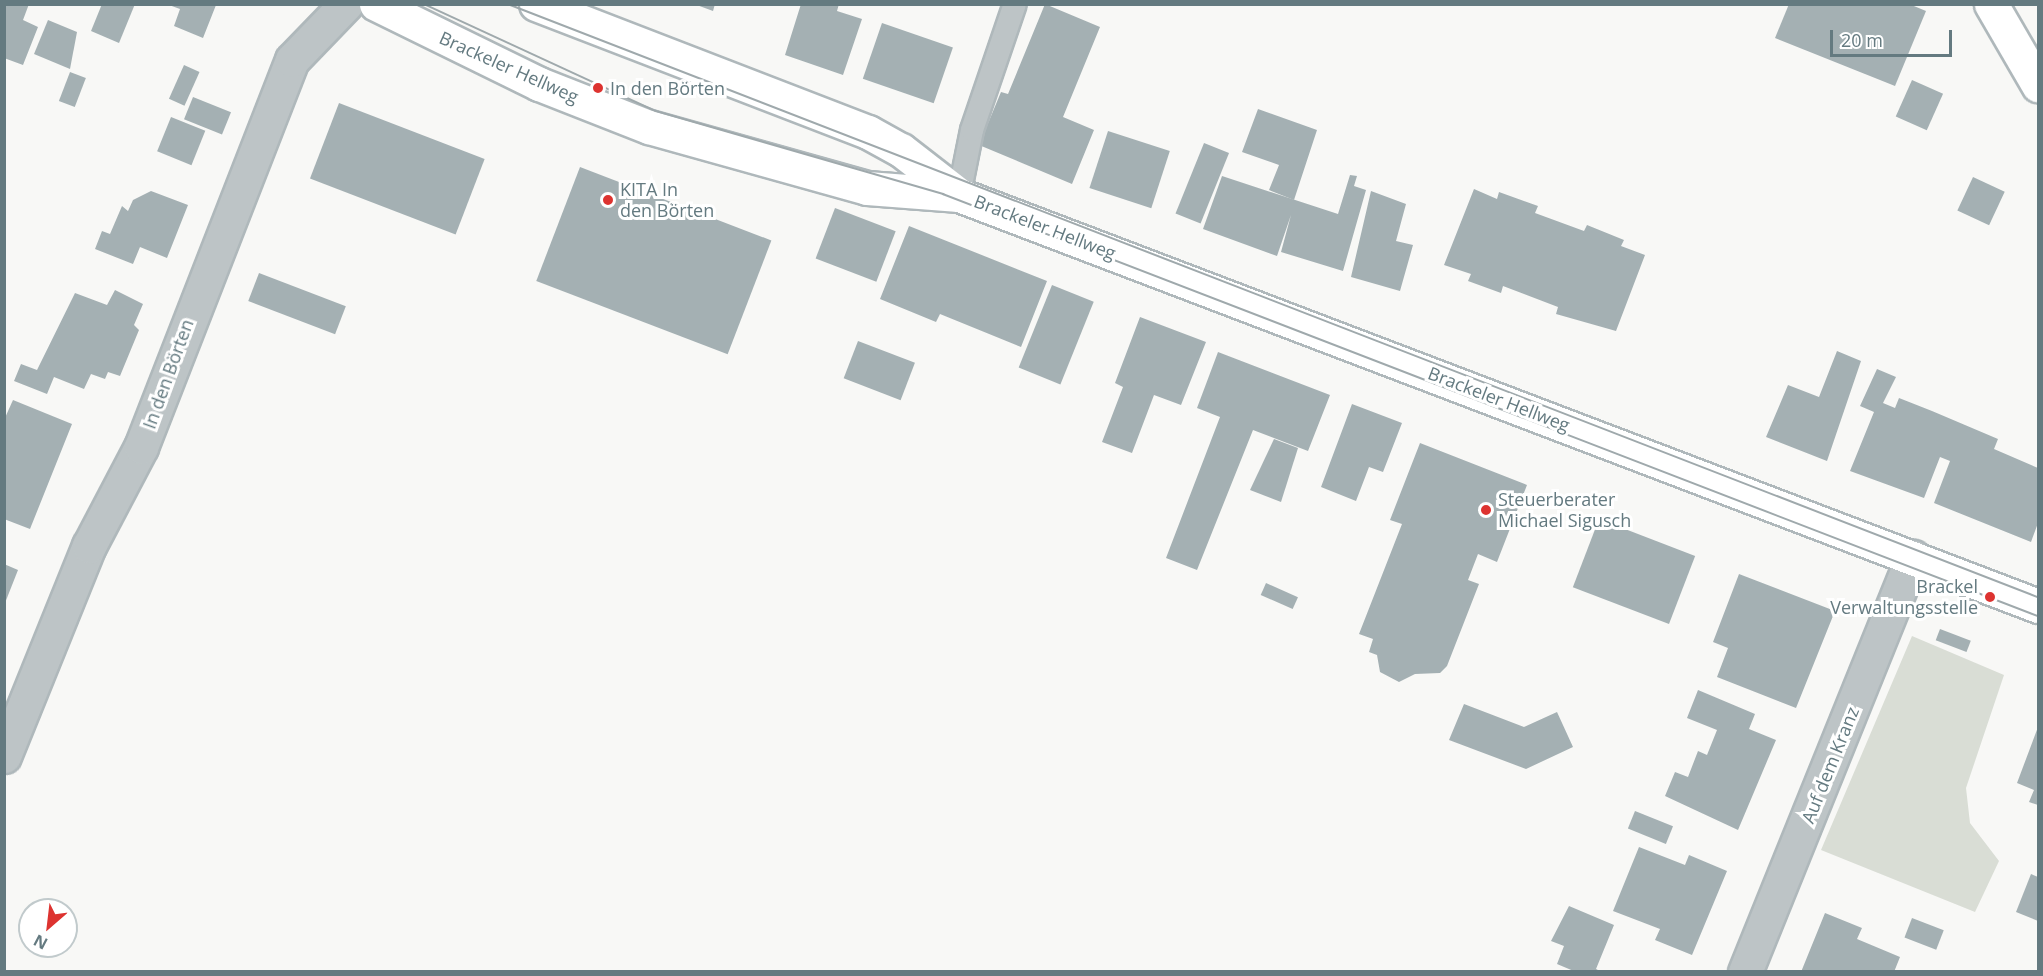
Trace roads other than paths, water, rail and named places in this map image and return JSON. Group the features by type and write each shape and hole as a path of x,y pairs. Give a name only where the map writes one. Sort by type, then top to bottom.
{"main road":[{"name":"Brackeler Hellweg","path":"376,4 539,84 649,127 867,188 959,195 2038,606"},
{"name":"Brackeler Hellweg","path":"536,4 868,132 900,150 959,195"},
{"path":"1991,4 2038,85"}],"street":[{"name":"In den Börten","path":"4,756 90,546 141,447 291,60 346,4"},
{"name":"Auf dem Kranz","path":"1745,972 1913,557"}],"lane":[{"path":"959,195 972,130 1015,4"}],"tram line":[{"path":"424,4 656,111 943,194 2038,616"},
{"path":"508,4 2038,597"}],"place":[{"name":"In den Börten","path":"598,88"},
{"name":"KITA In den Börten","path":"608,200"},
{"name":"Steuerberater Michael Sigusch","path":"1486,510"},
{"name":"Brackel Verwaltungsstelle","path":"1990,597"}]}
